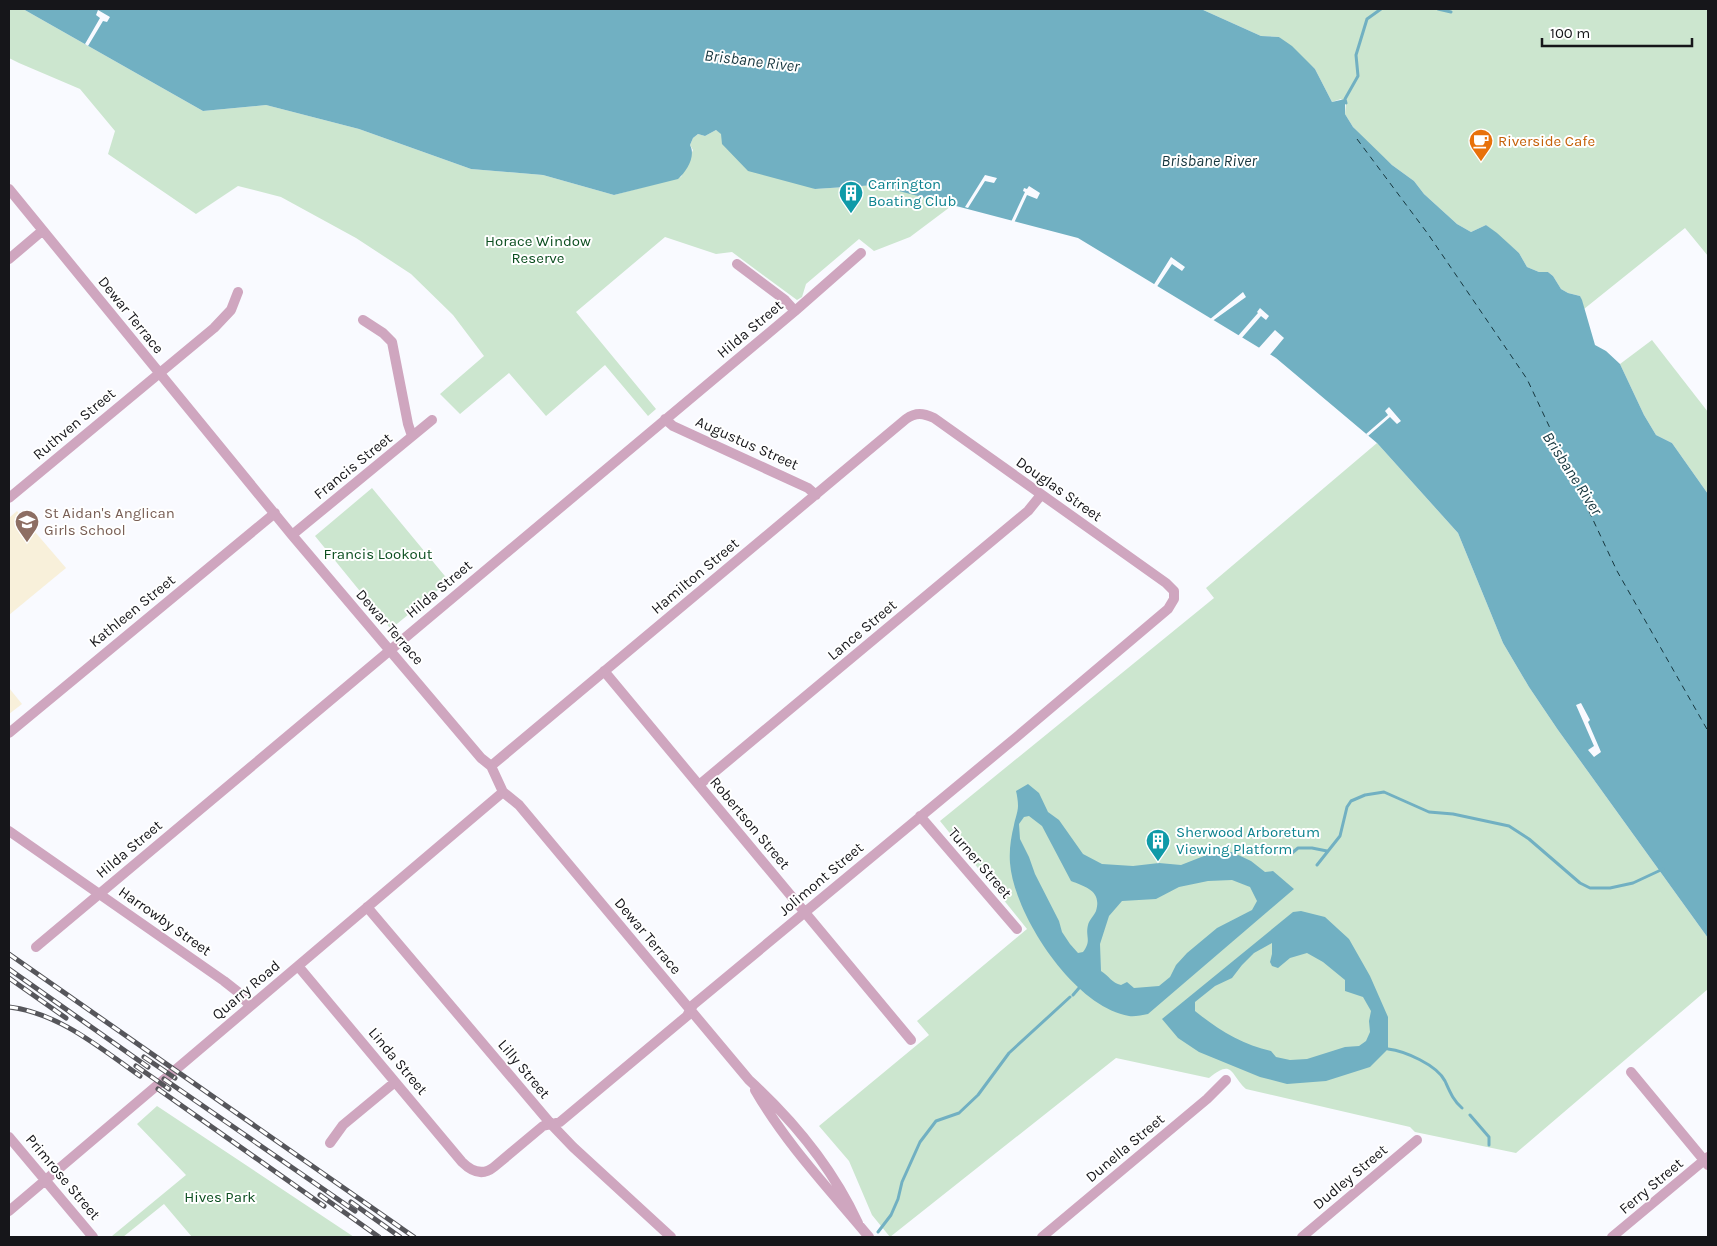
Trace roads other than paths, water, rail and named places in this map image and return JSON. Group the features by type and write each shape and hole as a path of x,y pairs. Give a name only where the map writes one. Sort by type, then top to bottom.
{"street":[{"name":"Dewar Terrace","path":"9,189 292,535 481,758 491,766 503,792 518,803 749,1080 760,1100 798,1151 869,1237"},
{"path":"9,259 42,231"},
{"name":"Hilda Street","path":"36,947 795,311 861,253"},
{"path":"737,264 785,300 795,311"},
{"name":"Ruthven Street","path":"9,498 214,328 231,310 238,292"},
{"path":"363,320 383,333 392,342 412,436"},
{"name":"Hamilton Street","path":"491,766 906,419 914,414 921,414"},
{"name":"Douglas Street","path":"921,414 934,418 1171,586 1175,594"},
{"name":"Augustus Street","path":"665,419 673,426 808,488 816,495"},
{"name":"Francis Street","path":"292,535 432,420"},
{"name":"Lance Street","path":"699,785 1028,511 1041,495"},
{"name":"Kathleen Street","path":"9,733 275,513"},
{"name":"Jolimont Street","path":"477,1172 491,1170 542,1126 560,1122 687,1016 693,1005 1168,609 1175,594"},
{"name":"Robertson Street","path":"604,671 911,1040"},
{"name":"Quarry Road","path":"9,1211 503,792"},
{"name":"Turner Street","path":"920,816 1017,929"},
{"name":"Harrowby Street","path":"9,831 224,981 238,992 250,1006"},
{"name":"Lilly Street","path":"368,907 551,1124 573,1147 671,1237"},
{"name":"Linda Street","path":"298,966 466,1166 477,1172"},
{"path":"1631,1072 1707,1161"},
{"name":"Dunella Street","path":"1042,1237 1226,1080"},
{"path":"330,1143 343,1126 395,1082"},
{"name":"Primrose Street","path":"9,1137 93,1237"},
{"name":"Dudley Street","path":"1302,1237 1417,1140"},
{"name":"Ferry Street","path":"1612,1237 1707,1161"}],"water":[{"name":"Brisbane River","path":"23,9 1201,9 1261,36 1279,37 1292,46 1315,69 1332,102 1345,99 1345,114 1353,127 1392,165 1414,181 1424,194 1457,224 1471,232 1486,225 1519,253 1527,267 1539,272 1548,272 1553,276 1561,289 1580,296 1595,345 1606,351 1620,364 1644,415 1656,435 1672,443 1708,494 1708,938 1529,687 1503,643 1458,533 1377,443 1276,358 1078,238 876,185 815,189 748,171 722,144 721,134 716,130 705,136 698,134 693,138 690,145 692,154 690,163 678,179 614,195 543,175 471,169 359,129 266,105 203,111"},
{"path":"1028,784 1039,793 1048,812 1059,820 1083,854 1102,864 1133,866 1159,863 1181,865 1209,854 1232,852 1251,861 1265,872 1273,871 1294,889 1148,1014 1129,1016 1108,1009 1088,996 1050,956 1023,908 1014,884 1010,863 1011,839 1018,808 1016,791","holes":["1029,816 1042,826 1071,881 1091,891 1097,899 1096,911 1087,929 1088,941 1083,952 1078,953 1062,932 1059,921 1020,839 1019,824 1024,817","1232,880 1250,887 1257,901 1252,910 1217,928 1187,953 1176,965 1170,977 1159,986 1134,988 1127,982 1121,985 1101,971 1100,944 1109,916 1122,901 1156,899 1179,887 1208,881"]},
{"path":"1301,911 1325,917 1349,939 1370,976 1388,1017 1388,1049 1370,1067 1326,1081 1287,1084 1260,1077 1199,1052 1178,1038 1162,1019 1293,912","holes":["1272,943 1270,962 1272,966 1278,968 1290,958 1307,953 1323,962 1345,980 1345,991 1363,997 1371,1011 1369,1021 1370,1032 1366,1041 1359,1046 1345,1047 1307,1059 1290,1060 1276,1057 1271,1051 1250,1045 1231,1036 1195,1011 1195,1002 1215,986 1232,978 1254,953"]}],"waterway":[{"path":"1346,103 1345,99 1358,76 1356,55 1367,19 1381,9"},
{"path":"1438,9 1451,12"},
{"path":"1317,865 1340,836 1347,807 1351,801 1365,795 1384,792 1429,812 1453,814 1509,826 1529,839 1580,883 1590,888 1610,888 1633,883 1663,869"},
{"path":"1292,853 1298,848 1327,851"},
{"path":"1073,995 1079,988"},
{"path":"878,1232 891,1215 898,1199 902,1182 920,1142 936,1121 959,1113 978,1095 1009,1053 1070,997"},
{"path":"1388,1049 1395,1050 1428,1064 1441,1075 1454,1099 1462,1108"},
{"path":"1470,1115 1489,1137 1489,1145"}],"railway":[{"path":"9,954 414,1237"},
{"path":"9,969 148,1067"},
{"path":"9,978 66,1018"},
{"path":"9,1007 45,1016 62,1024 94,1043 140,1076"},
{"path":"144,1057 175,1078"},
{"path":"136,1066 169,1089"},
{"path":"164,1079 355,1211"},
{"path":"158,1089 324,1206"},
{"path":"320,1195 379,1237"},
{"path":"351,1202 400,1237"}],"place":[{"name":"Riverside Cafe","path":"1481,162"},
{"name":"Carrington Boating Club","path":"851,214"},
{"name":"St Aidan's Anglican Girls School","path":"27,543"},
{"name":"Sherwood Arboretum Viewing Platform","path":"1158,862"}],"park label":[{"name":"Horace Window Reserve","path":"538,250"},
{"name":"Francis Lookout","path":"378,554"},
{"name":"Hives Park","path":"220,1197"}]}
